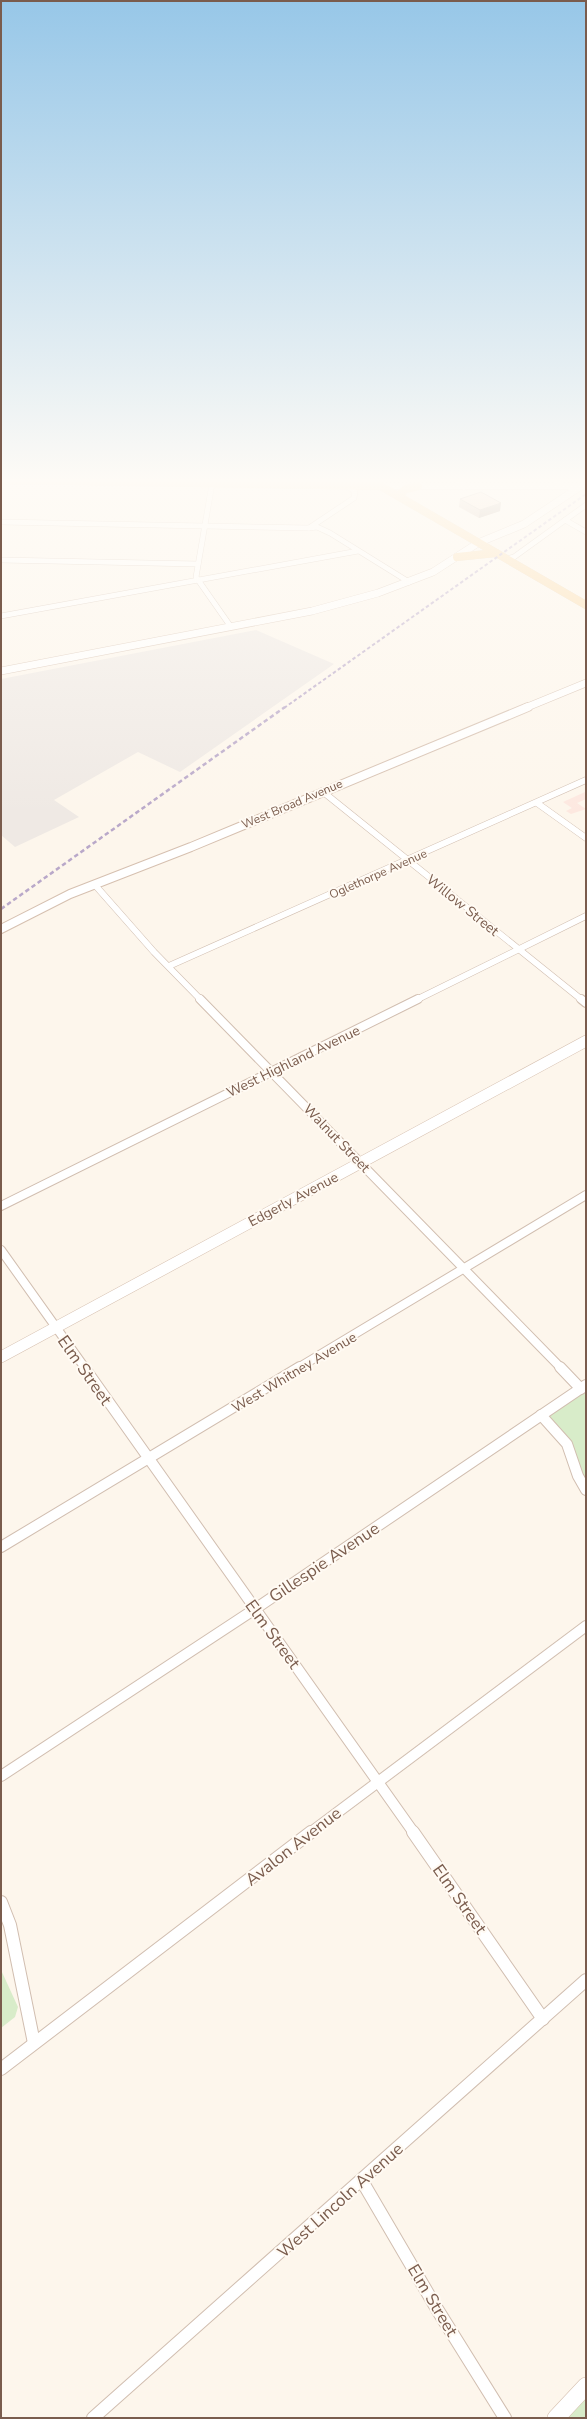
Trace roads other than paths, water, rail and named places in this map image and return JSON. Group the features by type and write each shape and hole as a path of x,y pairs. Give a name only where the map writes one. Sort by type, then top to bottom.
{"main road":[{"path":"560,590 586,605"}],"street":[{"path":"1,616 143,590"},
{"path":"204,590 231,627"},
{"path":"1,671 231,627 350,602 386,590"},
{"name":"West Broad Avenue","path":"1,929 43,906 586,683"},
{"name":"Oglethorpe Avenue","path":"169,966 586,780"},
{"name":"Willow Street","path":"322,791 586,1003"},
{"path":"536,803 586,838"},
{"name":"Walnut Street","path":"95,885 169,966 464,1268 583,1387"},
{"name":"West Highland Avenue","path":"1,1206 586,916"},
{"name":"Edgerly Avenue","path":"1,1357 586,1041"},
{"name":"West Whitney Avenue","path":"1,1547 586,1195"},
{"name":"Elm Street","path":"1,1250 378,1781 543,2019"},
{"name":"Gillespie Avenue","path":"1,1776 236,1620 255,1609 583,1387"},
{"path":"541,1416 562,1436 569,1449 575,1473 586,1490"},
{"name":"Avalon Avenue","path":"1,2068 378,1781 586,1626"},
{"path":"1,1902 10,1925 34,2044"},
{"name":"West Lincoln Avenue","path":"93,2418 362,2181 586,1980"},
{"name":"Elm Street","path":"362,2181 437,2309 506,2418"},
{"path":"556,2418 586,2386"}],"railway":[{"path":"284,708 451,590"},
{"path":"1,909 285,707"}]}
